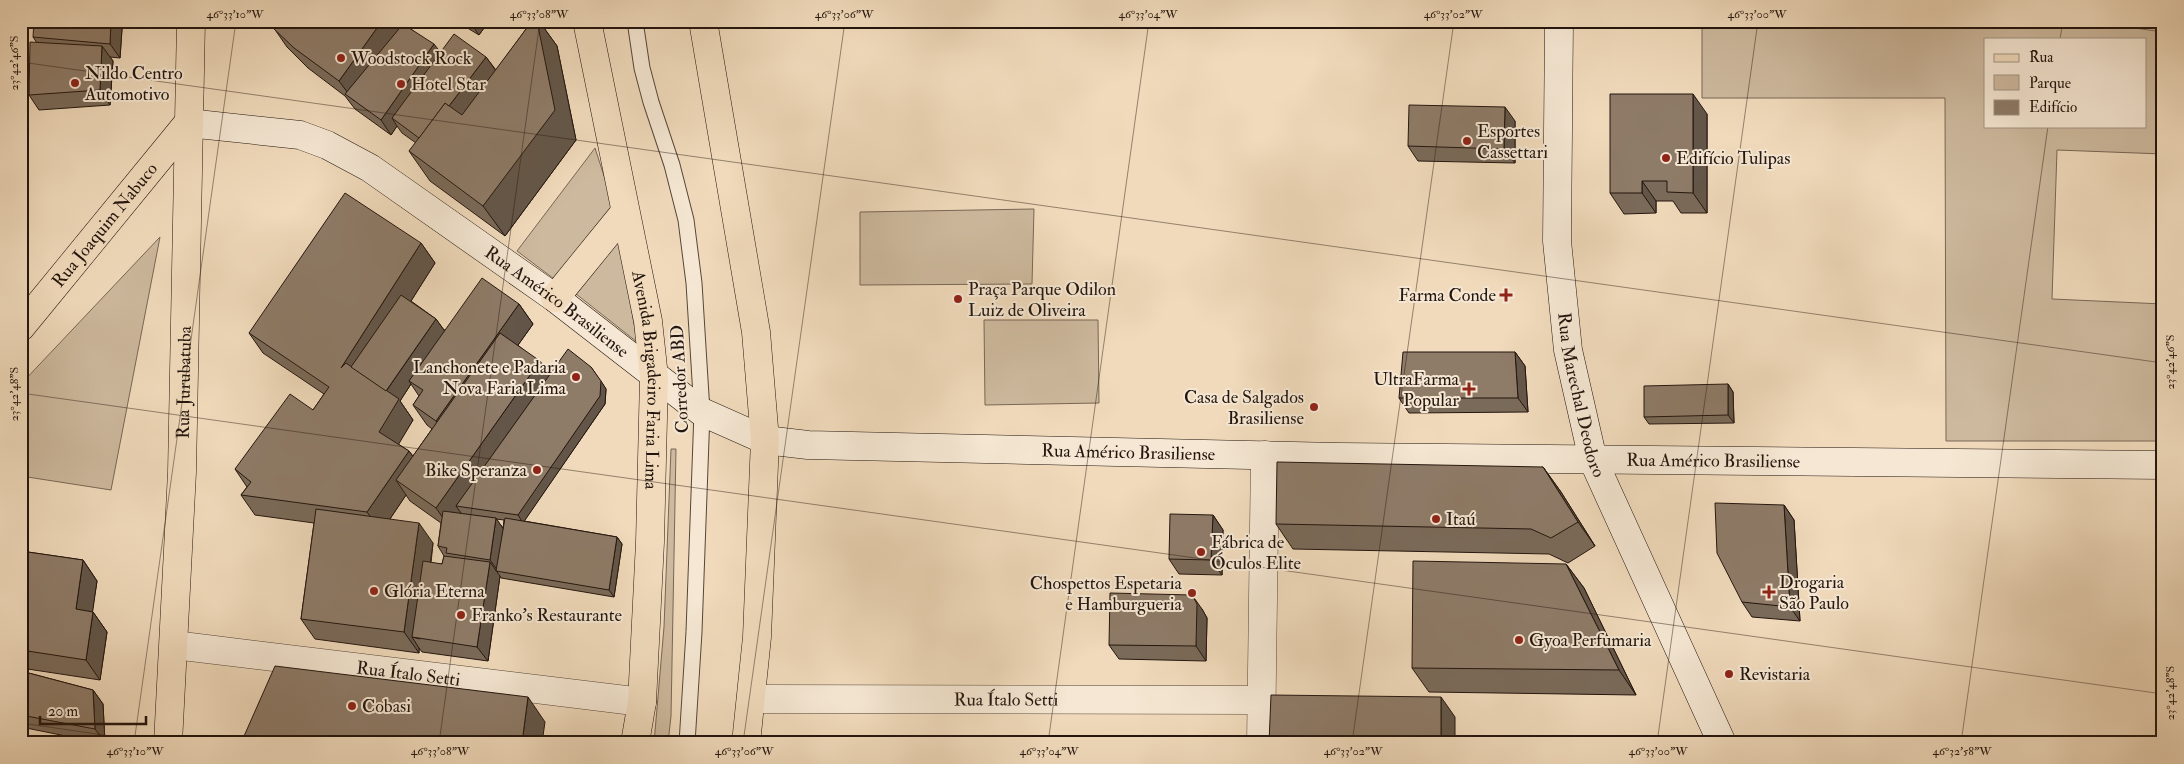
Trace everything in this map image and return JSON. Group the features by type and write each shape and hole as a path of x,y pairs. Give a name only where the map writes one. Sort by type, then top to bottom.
{"main road":[{"name":"Rua Jurubatuba","path":"168,743 182,472 191,21"},
{"name":"Avenida Brigadeiro Faria Lima","path":"586,21 648,321 654,377 650,542 642,702 636,743"},
{"path":"704,21 756,332 765,440 757,637 746,743"},
{"name":"Rua Joaquim Nabuco","path":"21,327 188,123"},
{"path":"556,298 625,212"}],"street":[{"name":"Rua Marechal Deodoro","path":"1559,21 1557,241 1568,350 1593,460 1722,743"},
{"name":"Rua Américo Brasiliense","path":"188,123 300,134 327,145 370,168 556,298 654,377 702,412 765,440 808,445 1265,455 1593,460 2163,464"},
{"path":"1261,743 1260,700 1265,455"},
{"name":"Rua Ítalo Setti","path":"174,645 642,702"},
{"name":"Rua Ítalo Setti","path":"751,699 1260,700"}],"lane":[{"name":"Corredor ABD","path":"635,21 642,68 672,165 686,220 694,283 702,412 694,632 687,743"}],"green space":[{"path":"1702,21 2163,21 2163,154 2057,150 2052,299 2163,304 2163,441 1946,441 1945,98 1702,98"},
{"path":"595,148 616,213 562,285 517,251"},
{"path":"1034,209 1032,284 860,285 860,212"},
{"path":"619,232 637,342 571,290"},
{"path":"160,237 111,490 21,476 21,384"},
{"path":"984,320 1098,320 1099,403 985,405"},
{"path":"671,449 676,449 671,716 668,743 654,743 664,627"}],"building":[{"path":"34,21 111,21 110,44 33,37"},
{"path":"269,21 382,21 339,81 294,48 272,27"},
{"path":"532,21 537,21 555,110 483,206 409,151 445,103 462,115"},
{"path":"403,24 434,44 381,120 345,94"},
{"path":"454,34 486,57 449,106 445,103 419,138 392,118"},
{"path":"30,42 102,46 100,90 29,95"},
{"name":"Edifício Tulipas","path":"1610,94 1693,94 1693,193 1667,192 1667,181 1642,181 1642,193 1610,193"},
{"path":"1409,105 1505,107 1504,149 1408,146"},
{"path":"345,193 421,243 341,368 346,363 399,399 379,432 409,451 367,512 241,495 251,482 235,469 290,394 313,410 329,387 249,333"},
{"path":"482,278 519,304 436,421 413,405 423,390 409,381"},
{"path":"401,295 436,319 386,391 351,367"},
{"path":"500,333 540,361 436,508 396,480"},
{"path":"568,349 591,367 601,381 600,396 518,515 456,506"},
{"name":"UltraFarma Popular","path":"1403,352 1515,352 1518,398 1399,398"},
{"path":"1728,384 1728,415 1644,417 1644,386"},
{"path":"1277,462 1543,467 1578,522 1551,538 1531,529 1276,524"},
{"name":"Drogaria São Paulo","path":"1715,503 1784,505 1790,607 1742,602 1717,553"},
{"name":"Glória Eterna","path":"316,509 419,523 404,632 301,619"},
{"path":"443,511 496,518 490,560 446,553 447,548 438,546"},
{"path":"1170,514 1213,515 1211,560 1169,559"},
{"path":"505,518 617,537 609,590 496,571"},
{"path":"21,551 83,560 76,609 93,612 86,660 21,650"},
{"name":"Franko's Restaurante","path":"444,556 490,562 477,647 412,637 423,561 442,564"},
{"name":"Gyoa Perfumaria","path":"1413,561 1566,564 1619,670 1412,668"},
{"path":"1110,593 1192,595 1197,604 1196,646 1109,645"},
{"path":"275,666 528,697 522,743 241,743"},
{"path":"21,671 93,690 95,729 21,715"},
{"path":"1271,695 1441,697 1441,743 1269,743"}],"place":[{"name":"Woodstock Rock","path":"341,58"},
{"name":"Nildo Centro Automotivo","path":"75,83"},
{"name":"Hotel Star","path":"401,84"},
{"name":"Esportes Cassettari","path":"1467,141"},
{"name":"Edifício Tulipas","path":"1666,158"},
{"name":"Farma Conde","path":"1506,295"},
{"name":"Praça Parque Odilon Luiz de Oliveira","path":"958,299"},
{"name":"Lanchonete e Padaria Nova Faria Lima","path":"576,377"},
{"name":"UltraFarma Popular","path":"1469,389"},
{"name":"Casa de Salgados Brasiliense","path":"1314,407"},
{"name":"Bike Speranza","path":"537,470"},
{"name":"Itaú","path":"1436,519"},
{"name":"Fábrica de Óculos Elite","path":"1201,552"},
{"name":"Glória Eterna","path":"374,591"},
{"name":"Drogaria São Paulo","path":"1769,592"},
{"name":"Chospettos Espetaria e Hamburgueria","path":"1192,593"},
{"name":"Franko's Restaurante","path":"461,615"},
{"name":"Gyoa Perfumaria","path":"1519,640"},
{"name":"Revistaria","path":"1729,674"},
{"name":"Cobasi","path":"352,706"}]}
